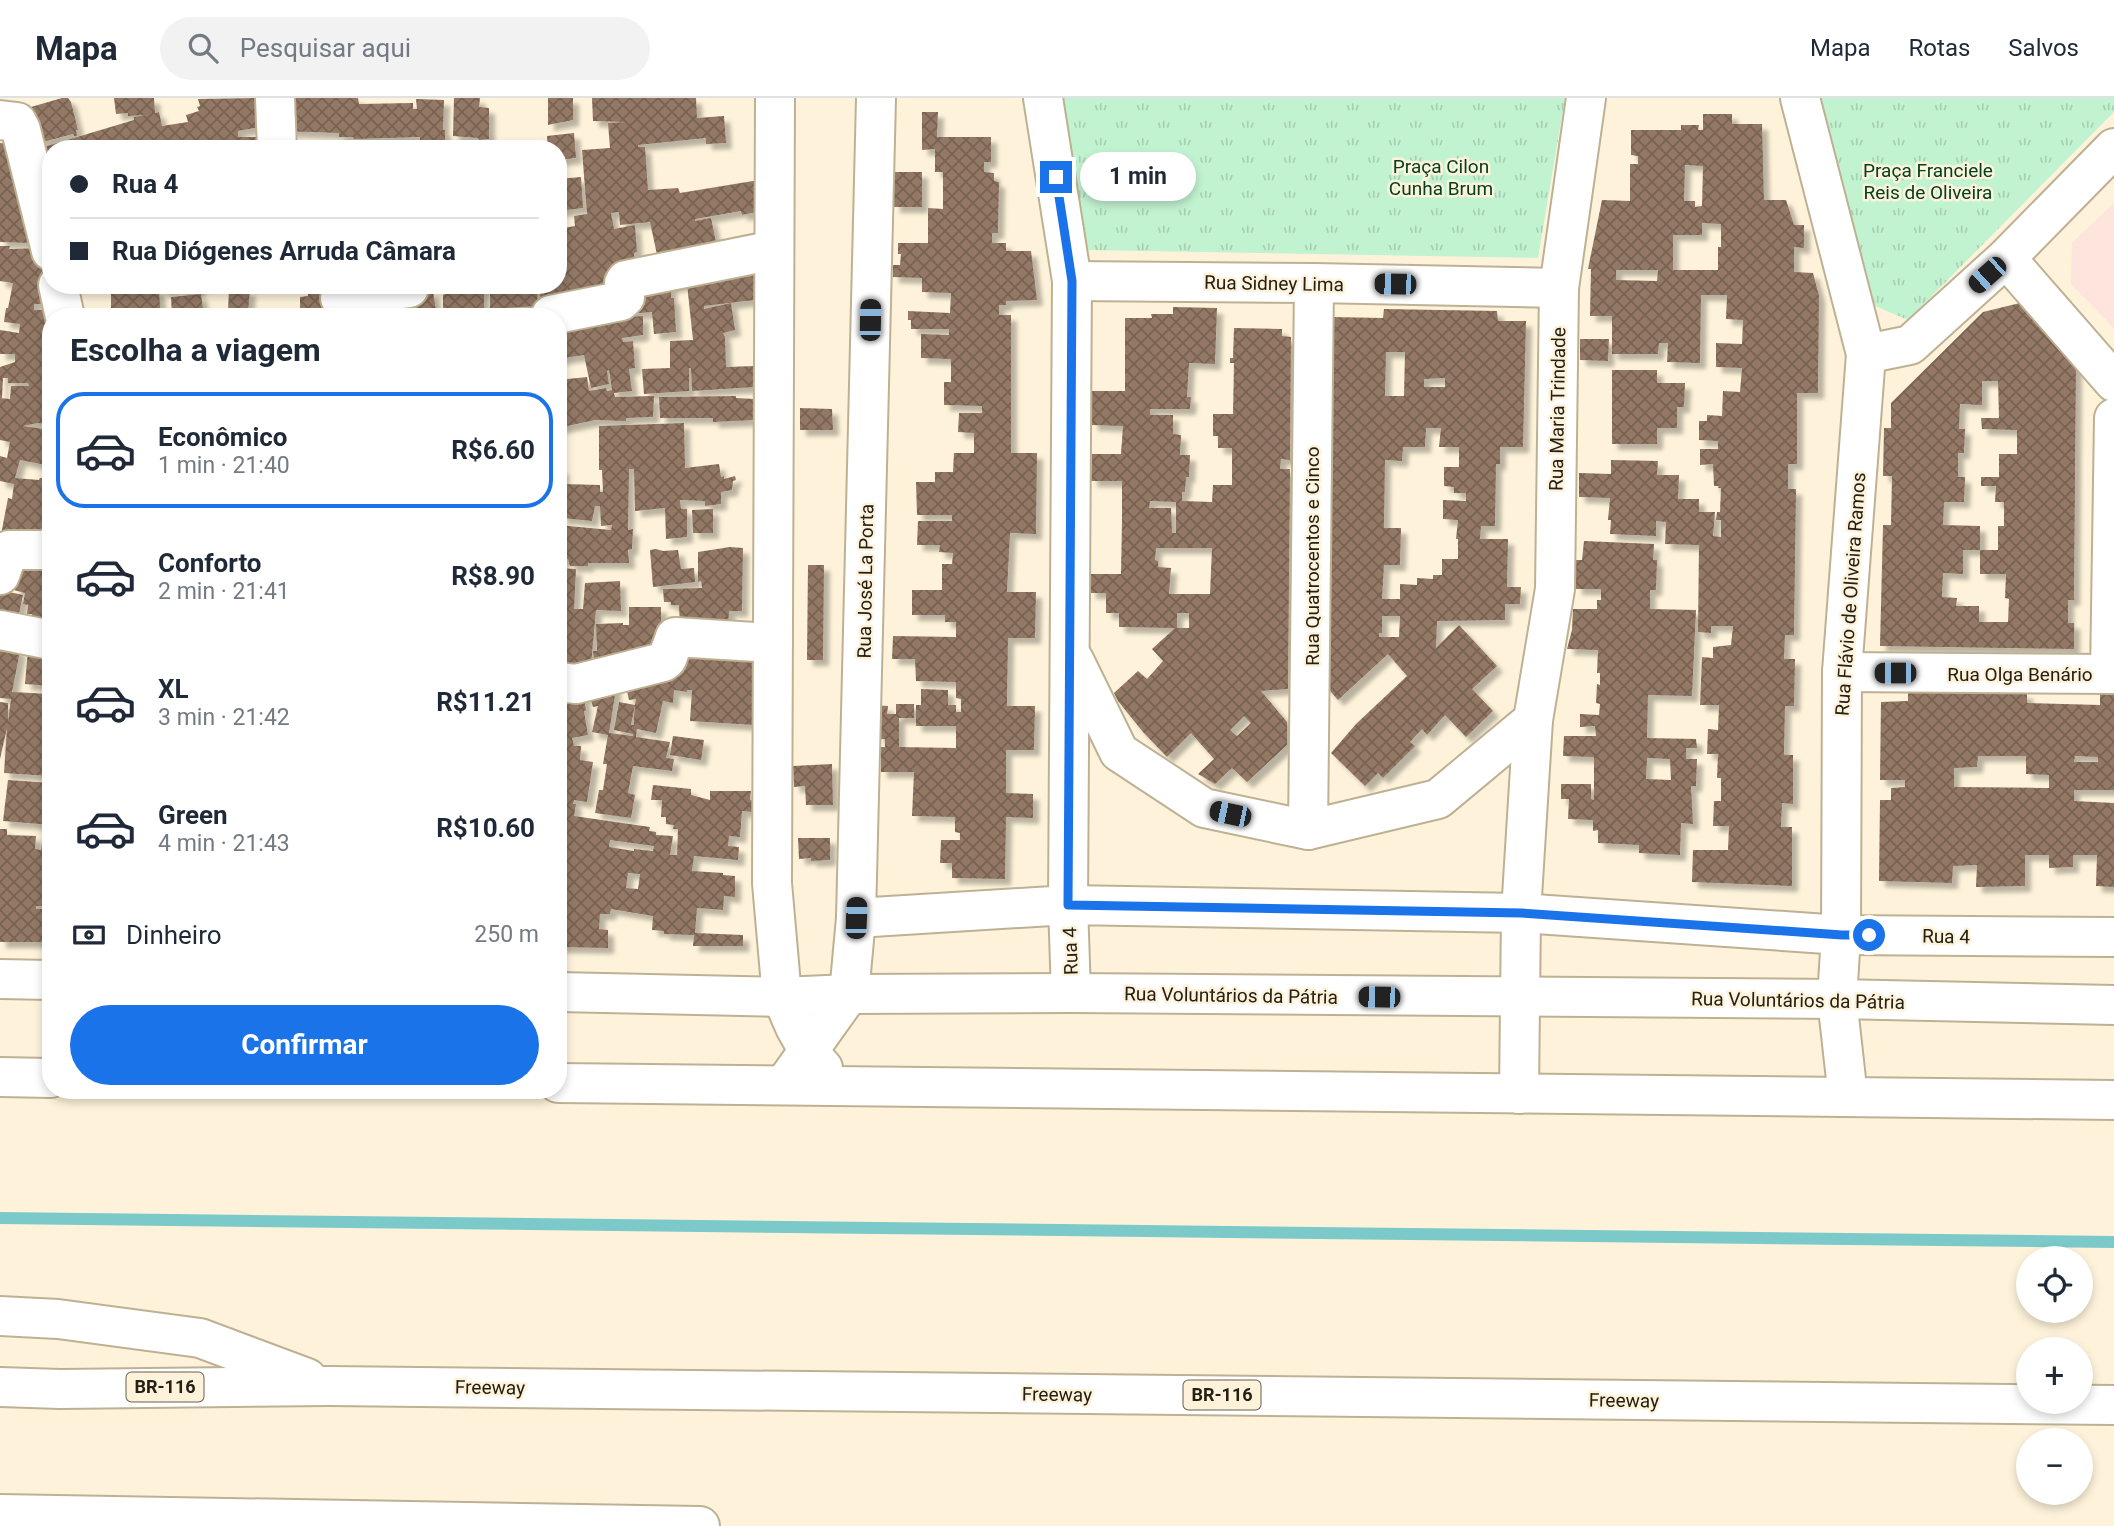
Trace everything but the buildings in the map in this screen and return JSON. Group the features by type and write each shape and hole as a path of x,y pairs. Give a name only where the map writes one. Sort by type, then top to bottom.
{"main road":[{"path":"275,98 277,140"},
{"path":"775,98 772,883 782,997 809,1052 839,1086"},
{"name":"Rua José La Porta","path":"784,1085 849,994 856,918 876,98"},
{"path":"856,918 1068,905 1072,281 1043,98"},
{"name":"Rua Maria Trindade","path":"1519,1094 1521,913 1533,720 1555,589 1559,288 1587,98"},
{"name":"Rua Flávio de Oliveira Ramos","path":"1800,98 1867,354 1842,672 1842,935 1837,999 1848,1097"},
{"path":"0,120 17,122 21,130 42,215"},
{"path":"1867,354 1910,345 2006,258 2114,148"},
{"path":"567,312 621,301 625,298 626,280 774,250"},
{"path":"2006,258 2114,382"},
{"name":"Rua Sidney Lima","path":"1072,281 1559,288"},
{"name":"Rua Quatrocentos e Cinco","path":"1308,830 1314,283"},
{"path":"340,298 368,294"},
{"path":"2112,674 2114,418"},
{"path":"0,575 9,550 42,551"},
{"path":"0,630 42,638"},
{"path":"567,683 576,684 663,662 675,637 773,643"},
{"path":"1070,653 1119,752 1204,808 1308,830 1438,799 1533,720"},
{"name":"Rua Olga Benário","path":"1842,672 2112,674"},
{"name":"Rua 4","path":"1071,993 1068,905 1521,913 1842,935 2114,937"},
{"path":"0,979 42,980"},
{"name":"Rua Voluntários da Pátria","path":"567,992 782,997 1071,993 1837,999 2114,1006"},
{"path":"0,1077 42,1078"},
{"path":"567,1083 2114,1100"},
{"path":"0,1316 58,1319 200,1338 329,1386"},
{"name":"Freeway","path":"0,1387 60,1389 329,1386 2114,1405"},
{"path":"0,1514 701,1526"}],"shaded area":[{"path":"2114,203 2114,328 2071,284 2072,243"}],"green space":[{"name":"Praça Cilon Cunha Brum","path":"1063,98 1565,98 1538,258 1086,250"},
{"name":"Praça Franciele Reis de Oliveira","path":"1821,98 2114,98 2114,112 1908,320 1875,306"}],"waterway":[{"path":"0,1218 2114,1242"}],"route":[{"path":"1056,177 1072,281 1068,905 1521,913 1869,935"}]}
